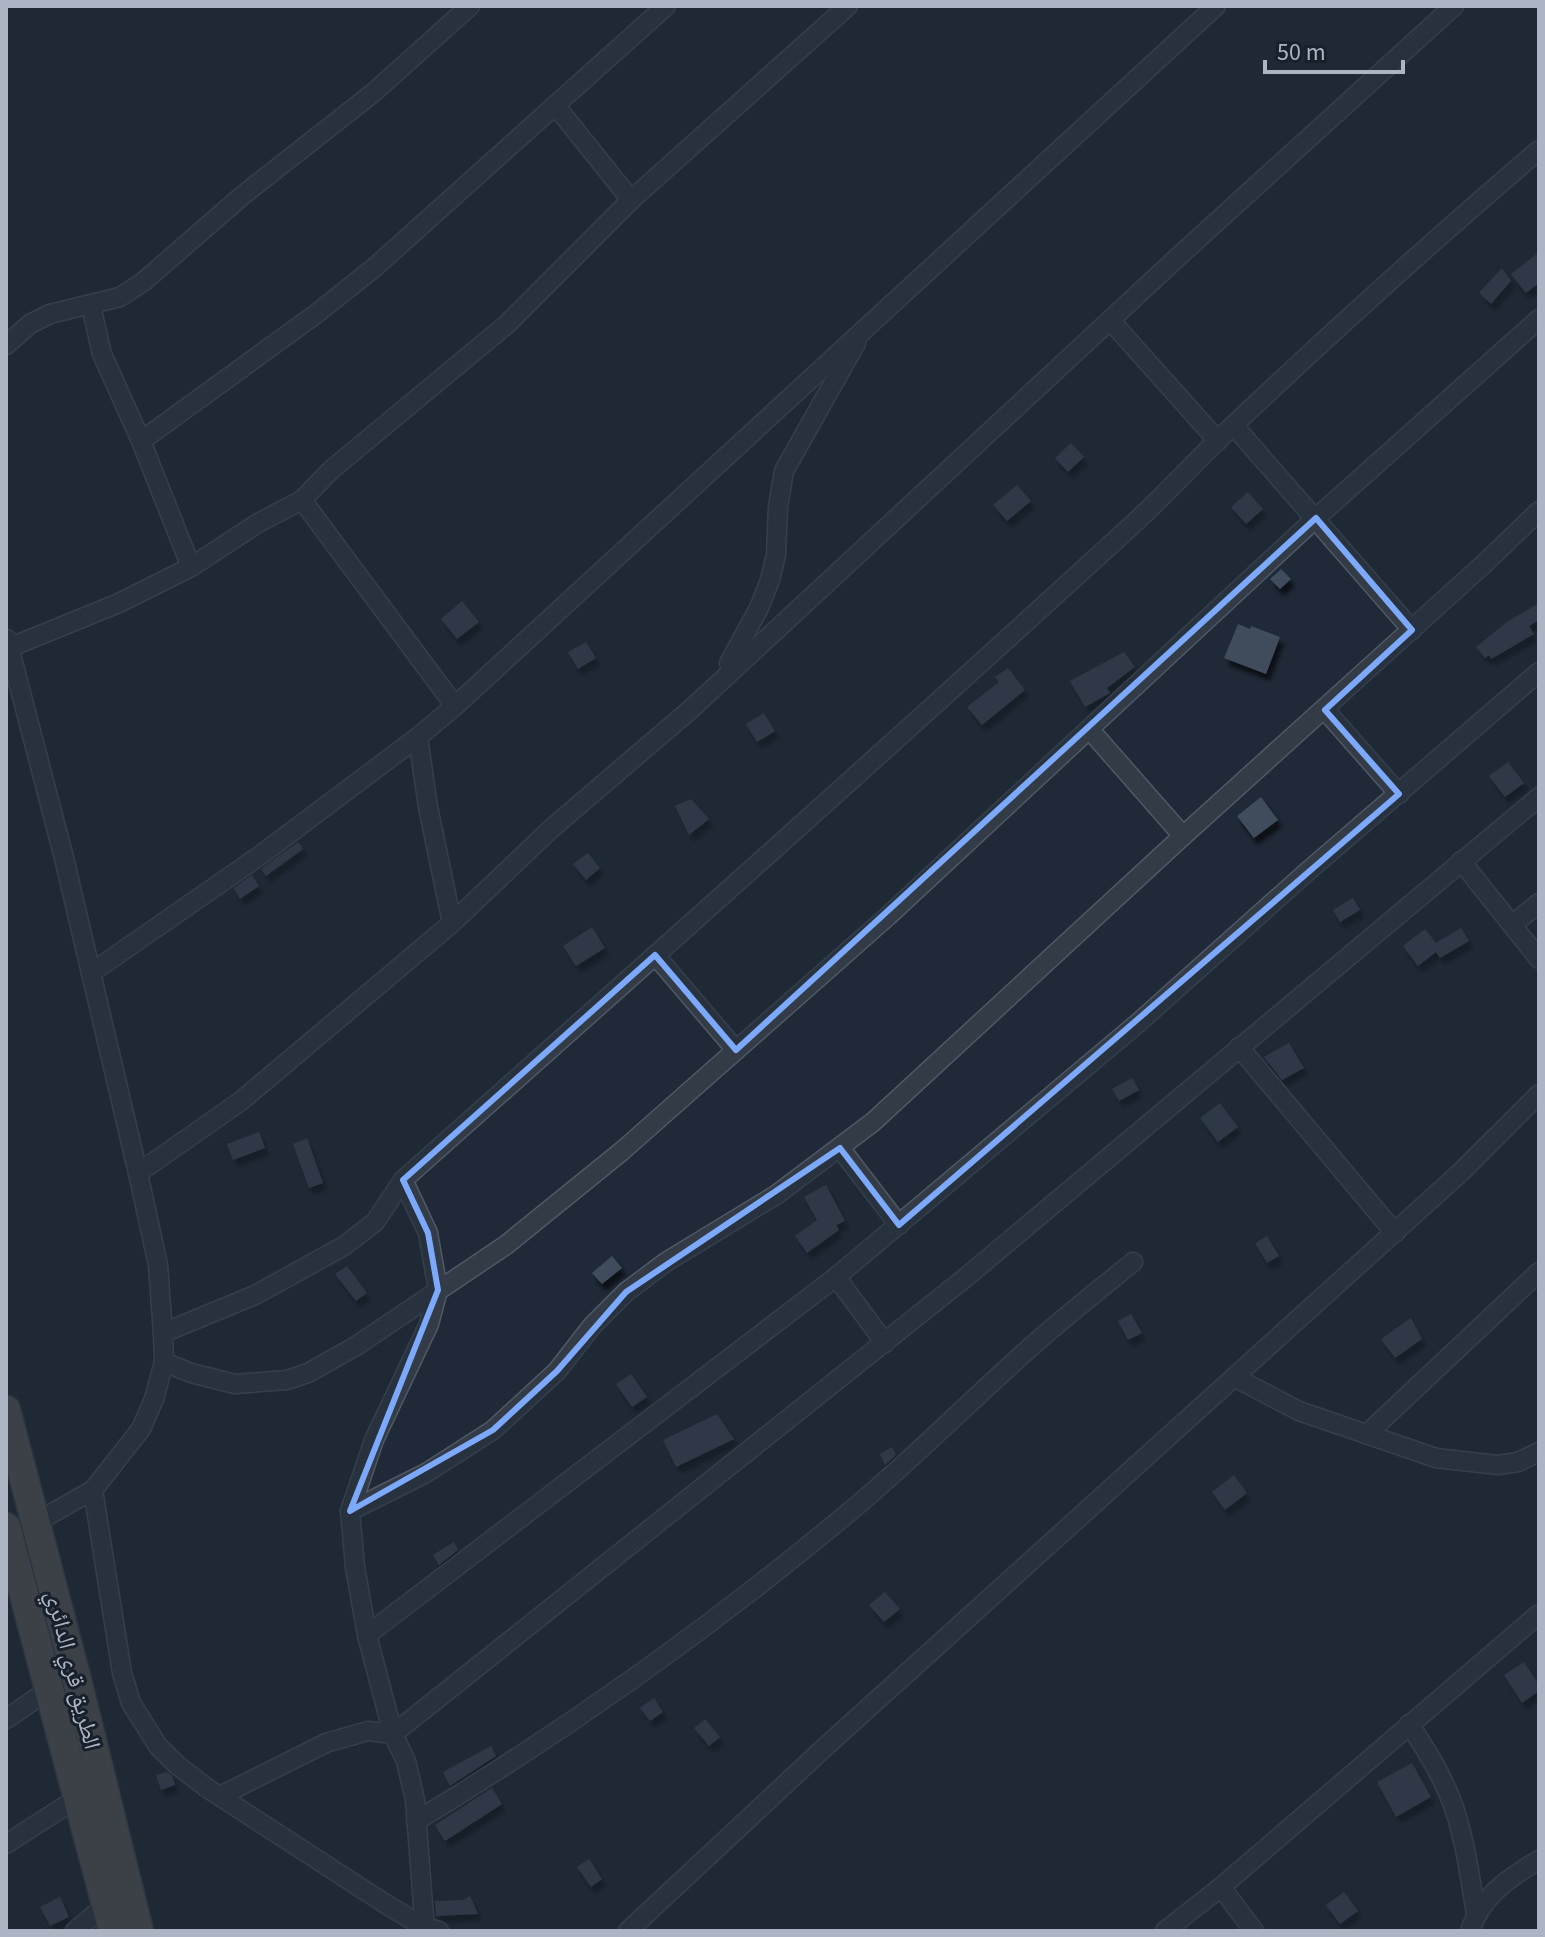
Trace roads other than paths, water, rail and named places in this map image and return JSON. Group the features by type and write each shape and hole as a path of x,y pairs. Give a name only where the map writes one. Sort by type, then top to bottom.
{"highway":[{"name":"الطريق قري الدائري","path":"6,1410 139,1931"},
{"path":"8,1541 110,1918"}],"street":[{"path":"6,345 30,324 50,314 120,297 143,282 243,195 373,93 470,6"},
{"path":"141,441 363,277 666,6"},
{"path":"35,1523 93,1490 141,1429 154,1399 164,1362 158,1265 138,1173 91,973 7,644 119,603 191,567 258,523 302,500 331,470 506,325 631,200 848,6"},
{"path":"91,973 262,854 455,706 1216,6"},
{"path":"138,1173 241,1101 452,923 552,828 691,709 1454,6"},
{"path":"555,105 631,200"},
{"path":"163,1333 255,1295 344,1246 375,1222 403,1180 939,702 1141,517 1415,257 1539,150"},
{"path":"91,306 102,354 141,441 191,567"},
{"path":"164,1362 217,1382 235,1384 287,1380 327,1364 484,1260 546,1214 888,916 1316,518 1539,319"},
{"path":"1110,320 1218,441"},
{"path":"720,680 759,608 770,580 776,555 778,507 784,471 866,326"},
{"path":"1234,426 1412,630"},
{"path":"302,500 455,706"},
{"path":"350,1511 426,1473 482,1438 557,1371 592,1326 626,1292 666,1262 776,1195 840,1148 916,1085 1539,511"},
{"path":"367,1635 836,1277 1115,1043 1539,672"},
{"path":"1325,710 1399,794"},
{"path":"1090,730 1183,836"},
{"path":"418,737 428,807 452,923"},
{"path":"220,1796 326,1743 368,1731 393,1734 885,1343 1539,797"},
{"path":"1461,861 1539,959"},
{"path":"1512,925 1539,903"},
{"path":"655,955 736,1050"},
{"path":"1239,1047 1395,1233"},
{"path":"628,1931 824,1748 1395,1233 1539,1094"},
{"path":"840,1148 899,1225"},
{"path":"403,1180 428,1233 438,1290 429,1324 374,1440 350,1511 355,1567 367,1635 393,1734 411,1779 429,1930"},
{"path":"416,1821 584,1715 806,1547 947,1428 1049,1331 1133,1262"},
{"path":"1367,1434 1539,1272"},
{"path":"836,1277 885,1343"},
{"path":"1234,1377 1299,1411 1436,1458 1498,1465 1518,1462 1539,1452"},
{"path":"93,1490 122,1673 131,1703 158,1746 177,1765 220,1796 429,1930"},
{"path":"1165,1931 1221,1887 1539,1614"},
{"path":"6,1719 50,1689"},
{"path":"1409,1724 1434,1761 1453,1806 1461,1831 1476,1913"},
{"path":"6,1844 79,1797"},
{"path":"1470,1931 1476,1913 1502,1885 1539,1860"},
{"path":"1221,1887 1254,1931"},
{"path":"75,1931 110,1918"}]}
